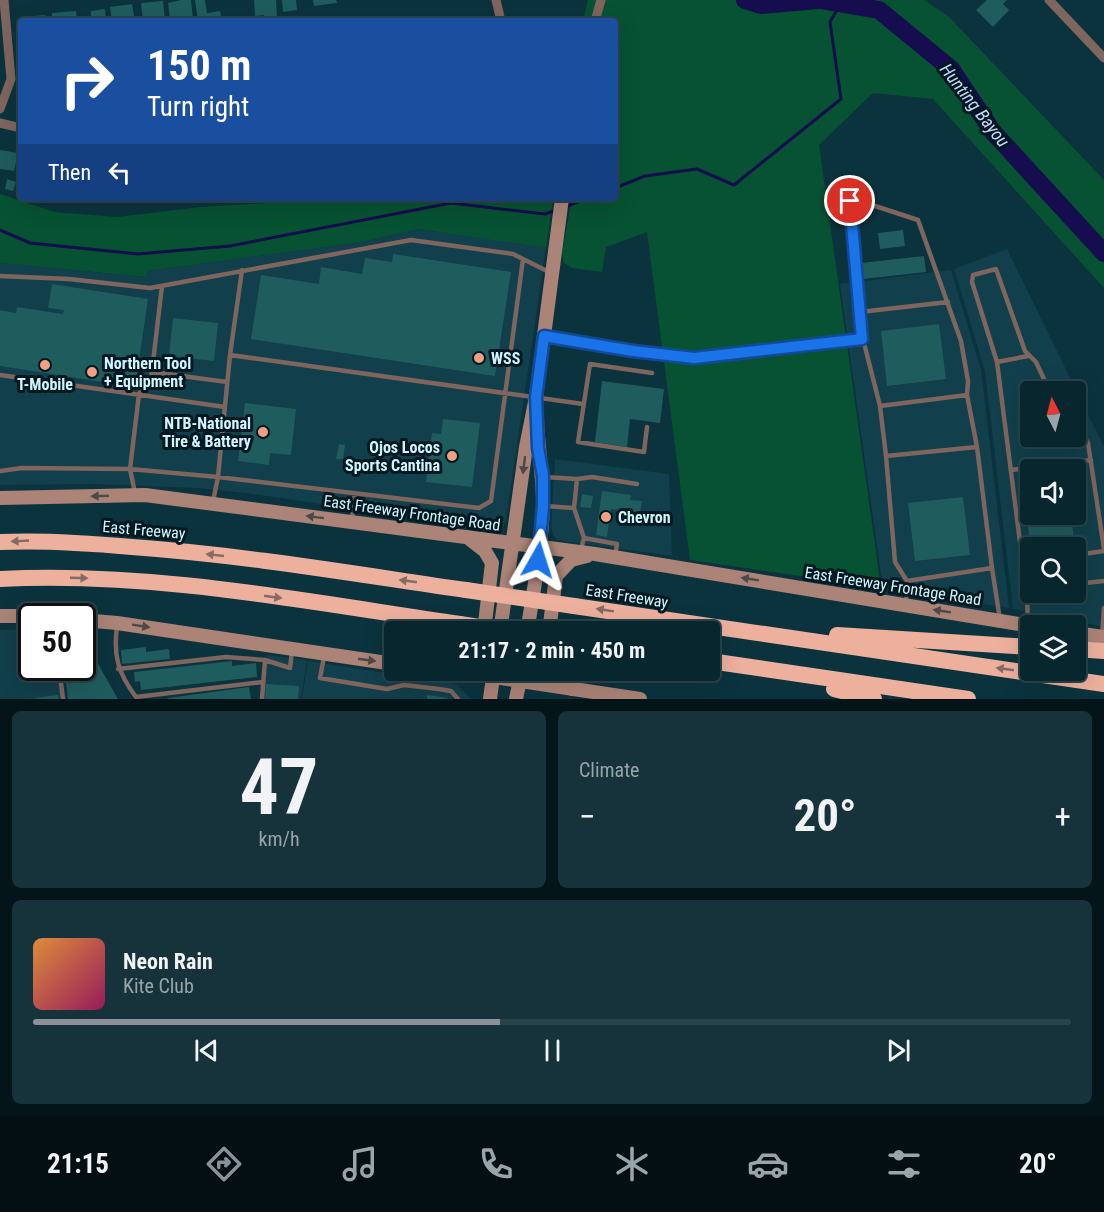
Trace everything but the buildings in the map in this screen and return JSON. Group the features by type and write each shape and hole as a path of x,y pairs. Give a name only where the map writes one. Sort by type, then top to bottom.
{"highway":[{"name":"East Freeway","path":"0,542 31,540 168,549 237,557 1104,684"},
{"path":"0,579 78,578 172,585 438,621"},
{"path":"725,629 1020,646"},
{"path":"1086,646 1103,642"},
{"path":"720,662 968,699"},
{"path":"746,666 874,699"}],"main road":[{"path":"502,621 526,447 536,397 562,201"},
{"path":"530,621 543,506 543,476 538,448 536,397"},
{"name":"East Freeway Frontage Road","path":"0,498 135,495 351,521 585,551 1020,623"},
{"path":"466,536 484,550 492,563 485,621"},
{"path":"550,621 556,576 571,560 585,551"},
{"path":"0,616 18,616"},
{"path":"96,621 117,622 384,662"},
{"path":"1086,636 1103,642"},
{"path":"490,699 492,681"},
{"path":"516,699 520,681"},
{"path":"540,681 571,689 640,699"},
{"path":"562,681 571,689"}],"street":[{"path":"0,109 11,78 4,0"},
{"path":"496,0 500,18"},
{"path":"596,18 601,0"},
{"path":"1049,0 1100,47 1104,58"},
{"path":"0,123 18,127"}],"lane":[{"path":"906,605 907,581 895,562 880,406 862,339 850,201 869,204 918,220 948,302 961,341 968,381 967,395 1000,620"},
{"path":"0,276 69,279 150,288 411,240 513,254 553,273"},
{"path":"0,471 22,468 130,469 218,477 479,508 491,501 524,260"},
{"path":"1020,539 997,362 971,278 973,275 996,269 1028,356 1036,362 1045,381"},
{"path":"212,504 218,477 230,355 242,270"},
{"path":"135,495 130,469 139,394 151,379 162,286"},
{"path":"860,312 948,302"},
{"path":"544,336 633,351 694,358 862,339"},
{"path":"230,355 583,404"},
{"path":"997,362 1028,356"},
{"path":"647,427 644,452 578,442 590,364 652,373"},
{"path":"152,372 227,382"},
{"path":"0,375 225,407"},
{"path":"880,406 967,395"},
{"path":"1086,439 1104,550 1086,553"},
{"path":"886,456 976,447"},
{"path":"1011,470 1091,460"},
{"path":"543,476 577,479 592,477 637,484"},
{"path":"577,479 574,508 585,551"},
{"path":"351,521 355,493"},
{"path":"543,506 574,508"},
{"path":"907,581 992,568"},
{"path":"1086,583 1104,581"},
{"path":"1103,642 1104,608"},
{"path":"117,622 115,641 118,669 137,698 263,682"},
{"path":"118,669 226,657 265,660 291,668 293,648"},
{"path":"324,653 320,678 387,689 404,685 451,691 458,699"},
{"path":"262,699 265,660"},
{"path":"61,681 63,699"},
{"path":"404,685 405,681"}],"shaded area":[{"path":"418,229 546,248 506,520 503,527 495,530 247,493 198,488 95,484 0,485 0,263 145,277 147,271 362,242"},
{"path":"1007,249 1072,381 1020,381 1020,447 1086,447 1086,410 1104,447 1104,627 1086,623 1086,615 1043,615 1013,609 985,371 954,269"},
{"path":"951,270 981,370 1009,608 883,588 840,284"},
{"path":"555,459 669,474 672,556 557,540 551,527"},
{"path":"18,629 18,681 64,681 66,699 0,699 0,630"},
{"path":"267,655 307,660 301,699 264,699"},
{"path":"308,661 384,673 384,681 438,681 457,684 471,699 302,699"}],"green space":[{"path":"588,0 924,0 949,17 1104,180 1104,288 933,99 873,93 819,145 881,588 690,560 647,232 606,247 602,272 572,268 564,263 562,253 571,201 618,201 618,18 584,18"},
{"path":"0,194 54,212 117,217 200,207 290,201 553,201 546,248 418,229 362,242 147,271 146,277 0,263"}],"waterway":[{"name":"Hunting Bayou","path":"745,0 761,5 818,0"},
{"name":"Hunting Bayou","path":"820,0 879,10 951,69 993,132 1104,253"},
{"path":"618,187 645,176 697,169 734,185 841,99 830,22 841,3"},
{"path":"565,207 580,201"},
{"path":"0,230 30,243 138,254 230,246 451,203 545,214 556,210"}],"place":[{"name":"WSS","path":"479,358"},
{"name":"T-Mobile","path":"45,365"},
{"name":"Northern Tool + Equipment","path":"92,372"},
{"name":"NTB-National Tire & Battery","path":"263,432"},
{"name":"Ojos Locos Sports Cantina","path":"452,456"},
{"name":"Chevron","path":"606,517"}],"route":[{"path":"538,560 543,476 538,448 536,397 544,336 633,351 694,358 862,339 850,201"}]}
